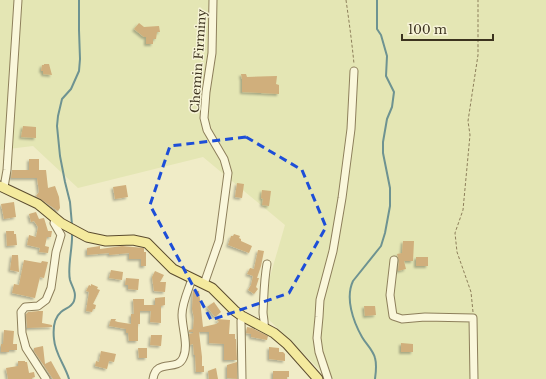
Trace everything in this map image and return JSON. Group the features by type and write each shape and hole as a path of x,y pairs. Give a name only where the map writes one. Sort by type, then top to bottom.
{"main road":[{"path":"2,186 38,204 58,221 76,232 96,240 141,241 151,246 173,269 212,288 234,311 274,333 287,344 318,379"}],"street":[{"path":"2,186 7,170 18,0"},
{"name":"Chemin Firminy","path":"204,284 219,241 228,173 224,159 207,130 204,118 212,53 213,0"},
{"path":"328,379 319,352 317,338 320,300 333,251 342,198 351,129 354,71"},
{"path":"46,379 26,348 22,333 21,312 26,307 38,306 43,303 49,294 56,252 61,235 54,223 58,221"},
{"path":"394,260 390,295 394,316 402,319 425,317 473,318 474,379"},
{"path":"264,327 264,281 268,264"},
{"path":"153,379 154,373 158,369 164,366 177,365 184,357 185,341 182,315 183,306 192,279"},
{"path":"242,316 242,379"}],"path":[{"path":"346,0 351,30 354,71"},
{"path":"473,318 471,292 457,252 455,233 463,210 470,135 468,121 478,55 478,0"}],"highlighted area":[{"path":"246,137 302,170 326,227 289,293 211,320 150,205 170,146"}],"green space":[{"path":"0,0 546,0 546,379 325,379 325,375 260,311 285,225 203,157 78,188 33,146 0,150"}],"building":[{"path":"139,23 144,27 159,26 160,32 157,32 156,39 153,39 153,44 146,44 146,37 134,29"},
{"path":"49,64 52,75 43,74 43,71 41,71 42,65"},
{"path":"241,74 246,74 247,77 277,76 276,84 279,85 279,94 242,92"},
{"path":"23,126 36,127 36,138 21,137"},
{"path":"29,159 39,159 39,170 46,170 48,188 55,186 59,197 60,208 58,211 36,196 39,192 37,178 11,178 12,170 29,170"},
{"path":"237,183 244,184 242,198 235,197"},
{"path":"126,185 128,197 115,199 113,187"},
{"path":"262,190 271,191 269,206 262,205"},
{"path":"14,202 16,217 4,219 1,204"},
{"path":"36,212 39,219 44,218 48,231 52,231 51,237 47,237 45,246 49,247 48,253 39,252 40,248 27,245 29,235 36,237 38,227 34,221 31,222 29,214"},
{"path":"6,231 14,231 14,234 16,234 17,245 7,246"},
{"path":"234,234 240,236 239,238 241,241 252,246 249,253 228,245 231,236"},
{"path":"403,241 414,241 413,261 404,261 406,269 398,271 399,261 397,254 402,253"},
{"path":"100,246 100,249 122,246 144,248 144,252 146,252 146,266 141,266 141,259 129,259 129,253 87,255 87,248"},
{"path":"258,250 264,251 257,278 259,278 256,287 258,289 254,294 248,290 253,276 247,274 250,268 254,269"},
{"path":"12,255 18,255 19,272 10,270"},
{"path":"416,257 428,257 428,266 416,266"},
{"path":"24,260 41,263 42,261 48,262 44,278 40,277 35,298 12,293 14,284 19,285"},
{"path":"111,270 123,272 122,280 109,278"},
{"path":"155,271 164,275 160,282 166,282 165,292 154,291 152,277"},
{"path":"126,278 139,279 138,290 128,289 128,285 125,285"},
{"path":"91,284 98,287 97,289 100,290 93,304 96,305 95,309 93,309 92,312 86,311 89,292 86,291"},
{"path":"193,290 199,291 203,327 216,324 219,322 216,319 230,320 229,334 235,334 236,339 237,360 224,360 224,344 209,343 209,332 199,332 202,366 204,366 204,372 196,372 193,344 190,345 189,334 193,332 189,332 189,330 193,329 194,318 192,309"},
{"path":"165,297 165,305 161,306 161,323 150,322 151,311 140,311 138,341 129,341 126,329 109,326 111,319 116,319 115,321 118,322 131,324 131,314 134,314 133,299 144,299 144,305 155,305 155,298"},
{"path":"214,302 221,312 215,317 207,307"},
{"path":"364,306 375,306 376,315 365,316"},
{"path":"43,311 42,323 52,325 52,327 27,328 26,314 28,312"},
{"path":"247,327 268,336 267,340 251,337 251,334 246,333"},
{"path":"4,330 14,331 13,344 17,344 17,350 1,352"},
{"path":"151,335 162,335 161,346 150,345"},
{"path":"401,343 413,344 413,352 401,352"},
{"path":"43,346 45,364 51,361 61,379 53,379 34,351 34,348"},
{"path":"269,347 279,348 279,352 283,352 285,354 285,361 269,359"},
{"path":"138,348 147,348 147,358 139,358"},
{"path":"101,351 116,354 114,362 109,361 107,369 95,366 96,361 99,362"},
{"path":"18,361 27,362 29,373 34,372 35,377 32,379 8,379 6,368 18,366"},
{"path":"237,362 237,379 227,378 227,365"},
{"path":"216,368 218,379 209,379 208,371"},
{"path":"273,371 289,371 289,377 287,377 287,379 273,379"}],"waterway":[{"path":"72,225 70,202 60,156 57,126 62,99 71,89 79,71 79,0"},
{"path":"375,379 375,358 362,337 353,317 350,295 353,281 381,246 390,206 390,188 383,153 383,142 387,119 392,107 394,92 386,76 387,56 381,35 377,29 377,0"},
{"path":"69,379 56,350 54,324 61,312 72,305 75,298 75,292 69,275 72,233"}]}
